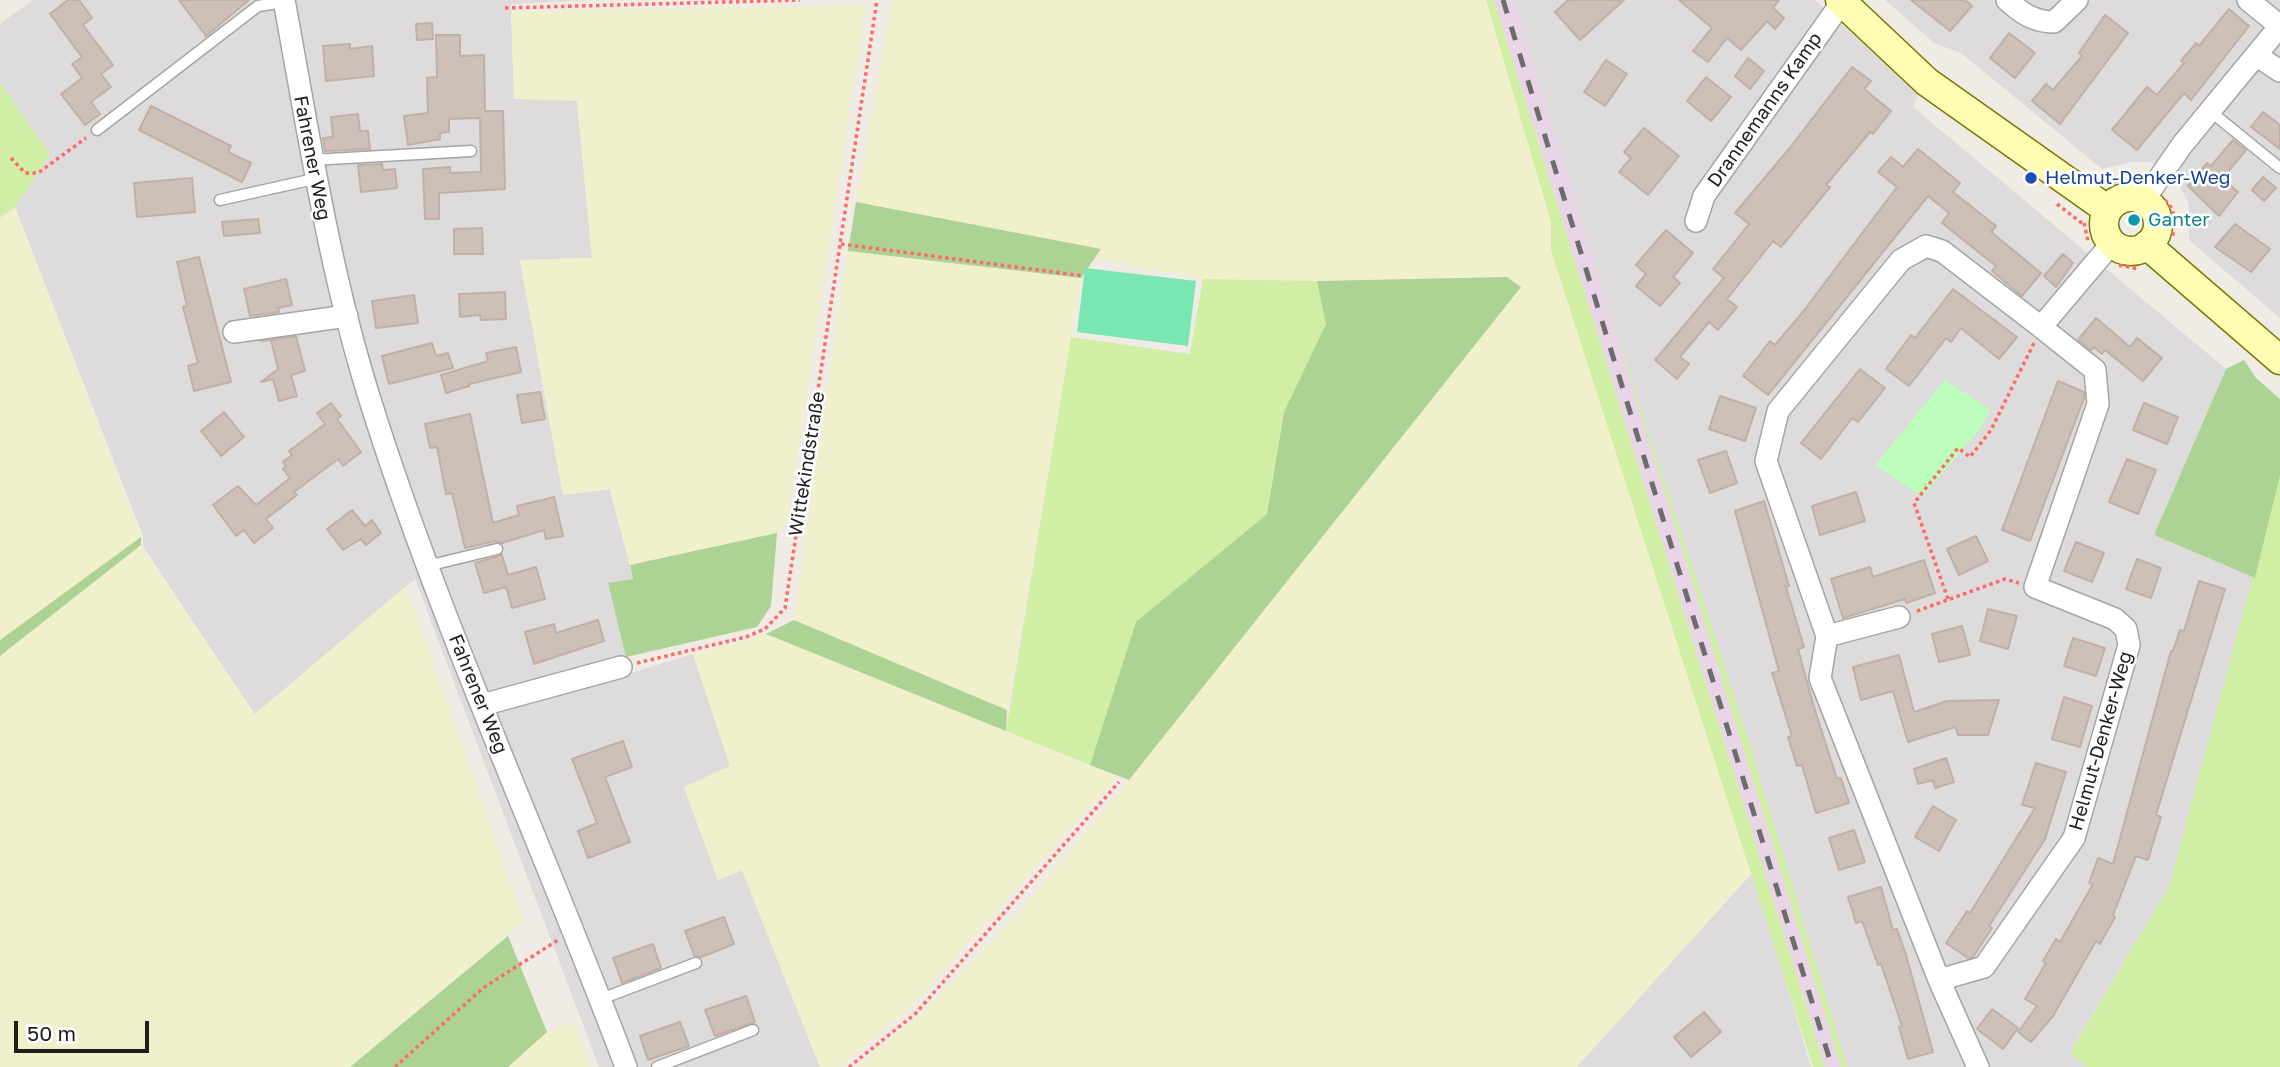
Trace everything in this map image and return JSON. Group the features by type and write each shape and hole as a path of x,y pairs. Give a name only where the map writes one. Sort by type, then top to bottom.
{"street":[{"path":"2007,0 2022,13 2044,22 2054,22 2077,0"},
{"path":"2144,200 2210,111 2280,26 2248,0"},
{"name":"Fahrener Weg","path":"284,1 312,169 371,403 427,566 575,930 626,1067"},
{"path":"1841,1 1927,82 2108,210"},
{"name":"Drannemanns Kamp","path":"1696,221 1704,196 1841,1"},
{"path":"2256,55 2280,71"},
{"path":"2123,198 2144,200 2155,212 2158,225 2155,236 2147,245 2127,250 2112,243 2104,229 2108,210 2123,198"},
{"path":"2041,327 2112,243"},
{"path":"2147,245 2280,360"},
{"path":"1978,1067 1938,980 1820,678 1827,636 1766,461 1778,411 1901,260 1926,246 1942,251 2095,370 2098,404 2035,587"},
{"path":"234,331 347,316"},
{"name":"Helmut-Denker-Weg","path":"1938,980 1984,967 2074,838 2129,645 2126,629 2115,619 2035,587"},
{"path":"1827,636 1899,617"},
{"path":"482,705 621,667"}],"lane":[{"path":"97,130 258,6 284,1"},
{"path":"2210,111 2280,168"},
{"path":"220,200 312,169 471,151"},
{"path":"427,566 497,548"},
{"path":"601,999 696,963"},
{"path":"657,1067 753,1030"}],"path":[{"path":"505,8 800,0"},
{"name":"Wittekindstraße","path":"621,667 746,637 765,629 785,608 877,0"},
{"path":"11,159 25,173 38,173 97,130"},
{"path":"841,244 1084,276"},
{"path":"1948,599 1914,503 1958,448 1970,457 1991,430 2041,327"},
{"path":"1899,617 2005,579 2035,587"},
{"path":"849,1067 915,1014 1119,782"},
{"path":"395,1067 483,988 575,930"}],"shaded area":[{"path":"33,0 586,0 511,4 514,98 577,100 592,258 520,260 563,495 610,489 633,579 608,584 631,673 693,654 730,766 684,787 718,880 742,870 820,1067 599,1067 415,579 254,715 143,546 143,536 15,207 50,154 0,83 0,24"},
{"path":"1494,0 1514,0 1841,1067 1825,1067"},
{"path":"1514,0 1815,0 1919,93 1913,107 2226,369 2154,535 2255,578 2169,887 2070,1052 2088,1067 1847,1067 1746,733 1603,292"},
{"path":"1885,0 2280,0 2280,318 2189,240 2189,203 2174,177 2150,162 2132,162 2102,169 1961,53 1934,43"},
{"path":"1753,872 1811,1067 1578,1067 1576,1065"}],"green space":[{"path":"892,0 1486,0 1551,222 1551,250 1753,872 1577,1067 856,1067 918,1016 1014,918 1129,780 1521,287 1507,277 1317,281 1203,279 1095,259 1100,249 856,202"},
{"path":"1486,0 1494,0 1825,1067 1813,1067 1551,250 1551,222"},
{"path":"866,5 787,523 777,533 630,565 610,489 563,495 520,260 592,258 577,101 514,99 511,12"},
{"path":"0,83 50,154 15,207 0,218"},
{"path":"856,202 1101,249 1081,278 848,251"},
{"path":"15,207 141,537 0,640 0,218"},
{"path":"848,251 1081,278 1007,710 794,620"},
{"path":"1085,268 1196,281 1188,346 1077,332"},
{"path":"1507,277 1521,287 1129,780 1090,765 1136,622 1267,514 1284,412 1326,324 1317,281"},
{"path":"1203,279 1317,281 1326,324 1284,412 1267,514 1136,623 1090,765 1006,731 1071,337 1190,354"},
{"path":"1603,292 1746,733 1847,1067 1841,1067"},
{"path":"2244,360 2256,378 2280,399 2280,475 2255,578 2154,535 2226,369"},
{"path":"1945,380 1990,409 1981,428 1922,497 1875,465"},
{"path":"2280,475 2280,1067 2088,1067 2070,1053 2169,887"},
{"path":"777,533 771,606 757,627 626,657 608,583 633,579 630,565"},
{"path":"141,537 141,545 0,656 0,640"},
{"path":"141,545 255,714 406,586 524,921 350,1067 0,1067 0,656"},
{"path":"794,620 1007,710 1006,731 766,634"},
{"path":"766,634 1117,776 912,1006 840,1067 820,1067 742,870 718,880 684,787 730,766 693,654"},
{"path":"508,936 547,1032 508,1067 350,1067"},
{"path":"573,1021 591,1067 508,1067 547,1032"}],"building":[{"path":"68,0 79,0 92,18 83,25 113,65 101,74 111,87 91,102 100,114 85,125 61,94 82,78 72,64 82,57 50,14"},
{"path":"179,0 249,0 206,36"},
{"path":"1568,0 1624,0 1580,40 1555,12"},
{"path":"1679,0 1779,0 1773,8 1784,18 1775,29 1767,21 1741,50 1727,38 1708,62 1693,51 1712,28"},
{"path":"1911,0 1965,0 1972,6 1950,31"},
{"path":"2229,9 2249,26 2191,100 2184,93 2137,150 2112,130 2147,87 2157,95 2184,63 2181,61 2196,43 2199,46"},
{"path":"2105,15 2128,33 2060,124 2032,101 2046,84 2053,90 2082,56 2079,53"},
{"path":"432,23 433,39 417,40 416,24"},
{"path":"2009,33 2035,53 2015,78 1990,58"},
{"path":"436,35 460,35 460,56 484,55 485,111 503,111 505,189 439,193 439,219 425,219 423,169 450,167 450,173 481,172 480,118 449,119 449,132 440,133 440,139 408,145 404,116 428,113 427,78 437,77"},
{"path":"350,44 350,49 372,46 374,76 326,81 323,46"},
{"path":"1748,58 1764,71 1750,89 1735,76"},
{"path":"1606,60 1627,74 1605,106 1584,92"},
{"path":"1852,67 1871,81 1864,89 1891,111 1826,185 1830,187 1781,247 1773,241 1727,299 1737,307 1718,330 1709,322 1680,357 1689,364 1677,379 1655,360 1724,278 1713,269 1749,224 1735,213 1789,149"},
{"path":"1706,77 1731,97 1711,121 1687,101"},
{"path":"151,106 231,146 228,152 251,163 242,182 139,130"},
{"path":"2263,112 2280,125 2280,149 2251,127"},
{"path":"358,114 360,131 368,131 370,149 325,151 323,138 333,137 331,117"},
{"path":"1644,128 1679,156 1648,195 1619,172 1631,158 1624,152"},
{"path":"2233,140 2246,150 2222,179 2238,192 2219,216 2188,186 2207,163 2211,166"},
{"path":"1918,149 1960,183 1953,192 1996,226 1991,232 2041,273 2022,296 1992,271 1996,266 1942,223 1949,213 1928,196 1768,395 1743,376 1770,341 1775,345 1802,313 1897,187 1878,172 1891,157 1903,167"},
{"path":"382,164 383,170 395,169 397,188 361,192 358,165"},
{"path":"2263,177 2276,188 2264,201 2252,190"},
{"path":"192,178 195,212 137,217 134,183"},
{"path":"258,219 260,233 224,236 222,222"},
{"path":"2235,224 2270,249 2251,272 2215,247"},
{"path":"482,228 483,254 454,254 454,229"},
{"path":"1666,230 1693,253 1673,277 1680,283 1660,306 1636,286 1646,274 1636,265"},
{"path":"2063,254 2073,263 2056,287 2044,276"},
{"path":"199,257 231,382 194,391 188,366 198,363 183,307 187,306 177,262"},
{"path":"286,279 292,305 278,308 279,312 250,316 244,289"},
{"path":"1953,289 2017,337 1999,359 1961,328 1951,342 1946,338 1909,386 1886,369 1911,335 1915,338"},
{"path":"505,292 506,319 481,320 480,315 460,317 459,294"},
{"path":"414,295 418,323 376,328 372,301"},
{"path":"2096,318 2130,347 2137,338 2162,358 2143,381 2105,350 2102,354 2094,347 2091,350 2078,340"},
{"path":"296,336 305,371 291,375 297,396 279,401 273,379 261,382 278,369 271,340 261,341"},
{"path":"432,343 436,356 448,353 453,368 389,384 382,356"},
{"path":"516,347 521,372 469,384 446,393 441,375 488,361 486,353"},
{"path":"1860,369 1885,388 1858,422 1852,418 1821,459 1801,443"},
{"path":"2058,381 2084,392 2084,398 2030,541 2002,530"},
{"path":"540,392 545,419 522,423 517,395"},
{"path":"1720,396 1756,408 1745,441 1709,429"},
{"path":"331,403 341,416 337,419 361,452 343,466 338,459 294,492 297,495 266,519 273,528 254,543 244,530 236,536 213,505 238,486 256,505 290,478 283,469 286,466 283,462 292,455 289,451 325,424 317,413"},
{"path":"2144,403 2178,417 2167,444 2133,430"},
{"path":"224,412 244,437 221,456 201,431"},
{"path":"470,414 493,523 519,515 517,506 554,497 563,536 546,539 544,530 502,543 495,541 465,548 452,493 446,494 437,447 430,448 425,424"},
{"path":"1726,451 1737,483 1710,493 1698,460"},
{"path":"2127,459 2156,470 2138,514 2109,502"},
{"path":"1856,492 1865,521 1820,535 1812,506"},
{"path":"1764,501 1804,647 1798,649 1814,707 1837,779 1841,778 1849,803 1816,813 1802,765 1797,766 1788,737 1792,736 1772,673 1779,671 1735,511"},
{"path":"352,510 365,526 372,520 381,533 366,545 361,539 343,550 327,529"},
{"path":"1976,536 1988,561 1959,575 1947,549"},
{"path":"2076,542 2104,553 2092,582 2064,571"},
{"path":"502,555 508,575 536,567 545,599 512,608 506,587 484,593 475,563"},
{"path":"2137,559 2161,568 2151,598 2126,589"},
{"path":"1924,560 1935,593 1843,618 1831,579 1870,567 1873,577"},
{"path":"2199,581 2225,589 2156,815 2161,817 2148,860 2136,856 2113,915 2115,917 2100,944 2096,941 2053,1016 2031,1042 2018,1032 2037,1006 2025,999 2046,963 2043,961 2056,939 2060,942 2093,884 2089,883 2098,858 2113,864 2171,651 2180,630 2184,631"},
{"path":"1988,609 2017,616 2008,649 1980,641"},
{"path":"598,620 604,641 534,664 525,632 554,624 556,633"},
{"path":"1962,626 1970,655 1939,662 1932,634"},
{"path":"2073,638 2105,648 2096,676 2064,666"},
{"path":"1899,655 1914,712 1947,701 1999,700 1988,735 1958,735 1955,727 1908,742 1893,691 1861,700 1853,667"},
{"path":"2064,697 2092,706 2080,747 2052,739"},
{"path":"623,741 632,767 605,777 630,842 588,858 578,831 597,823 572,759"},
{"path":"1946,758 1954,782 1935,788 1933,780 1918,784 1914,769"},
{"path":"2036,763 2066,772 2045,839 1989,926 1992,928 1973,957 1968,958 1946,943 1967,911 1970,913 2035,808 2022,805"},
{"path":"1933,806 1956,820 1939,851 1915,837"},
{"path":"1854,830 1865,862 1839,870 1829,838"},
{"path":"1881,887 1893,930 1897,929 1906,955 1933,1052 1908,1059 1899,1027 1902,1026 1881,964 1878,965 1862,921 1856,923 1848,897"},
{"path":"724,917 734,944 701,957 694,955 685,931"},
{"path":"653,944 661,968 622,983 613,958"},
{"path":"746,996 755,1022 715,1036 705,1010"},
{"path":"1992,1009 2018,1028 2003,1049 1977,1029"},
{"path":"1704,1012 1721,1032 1691,1057 1674,1037"},
{"path":"680,1022 689,1046 648,1060 640,1036"}],"railway":[{"path":"1503,0 1832,1067"}],"place":[{"name":"Helmut-Denker-Weg","path":"2031,178"},
{"name":"Ganter","path":"2134,220"}]}
